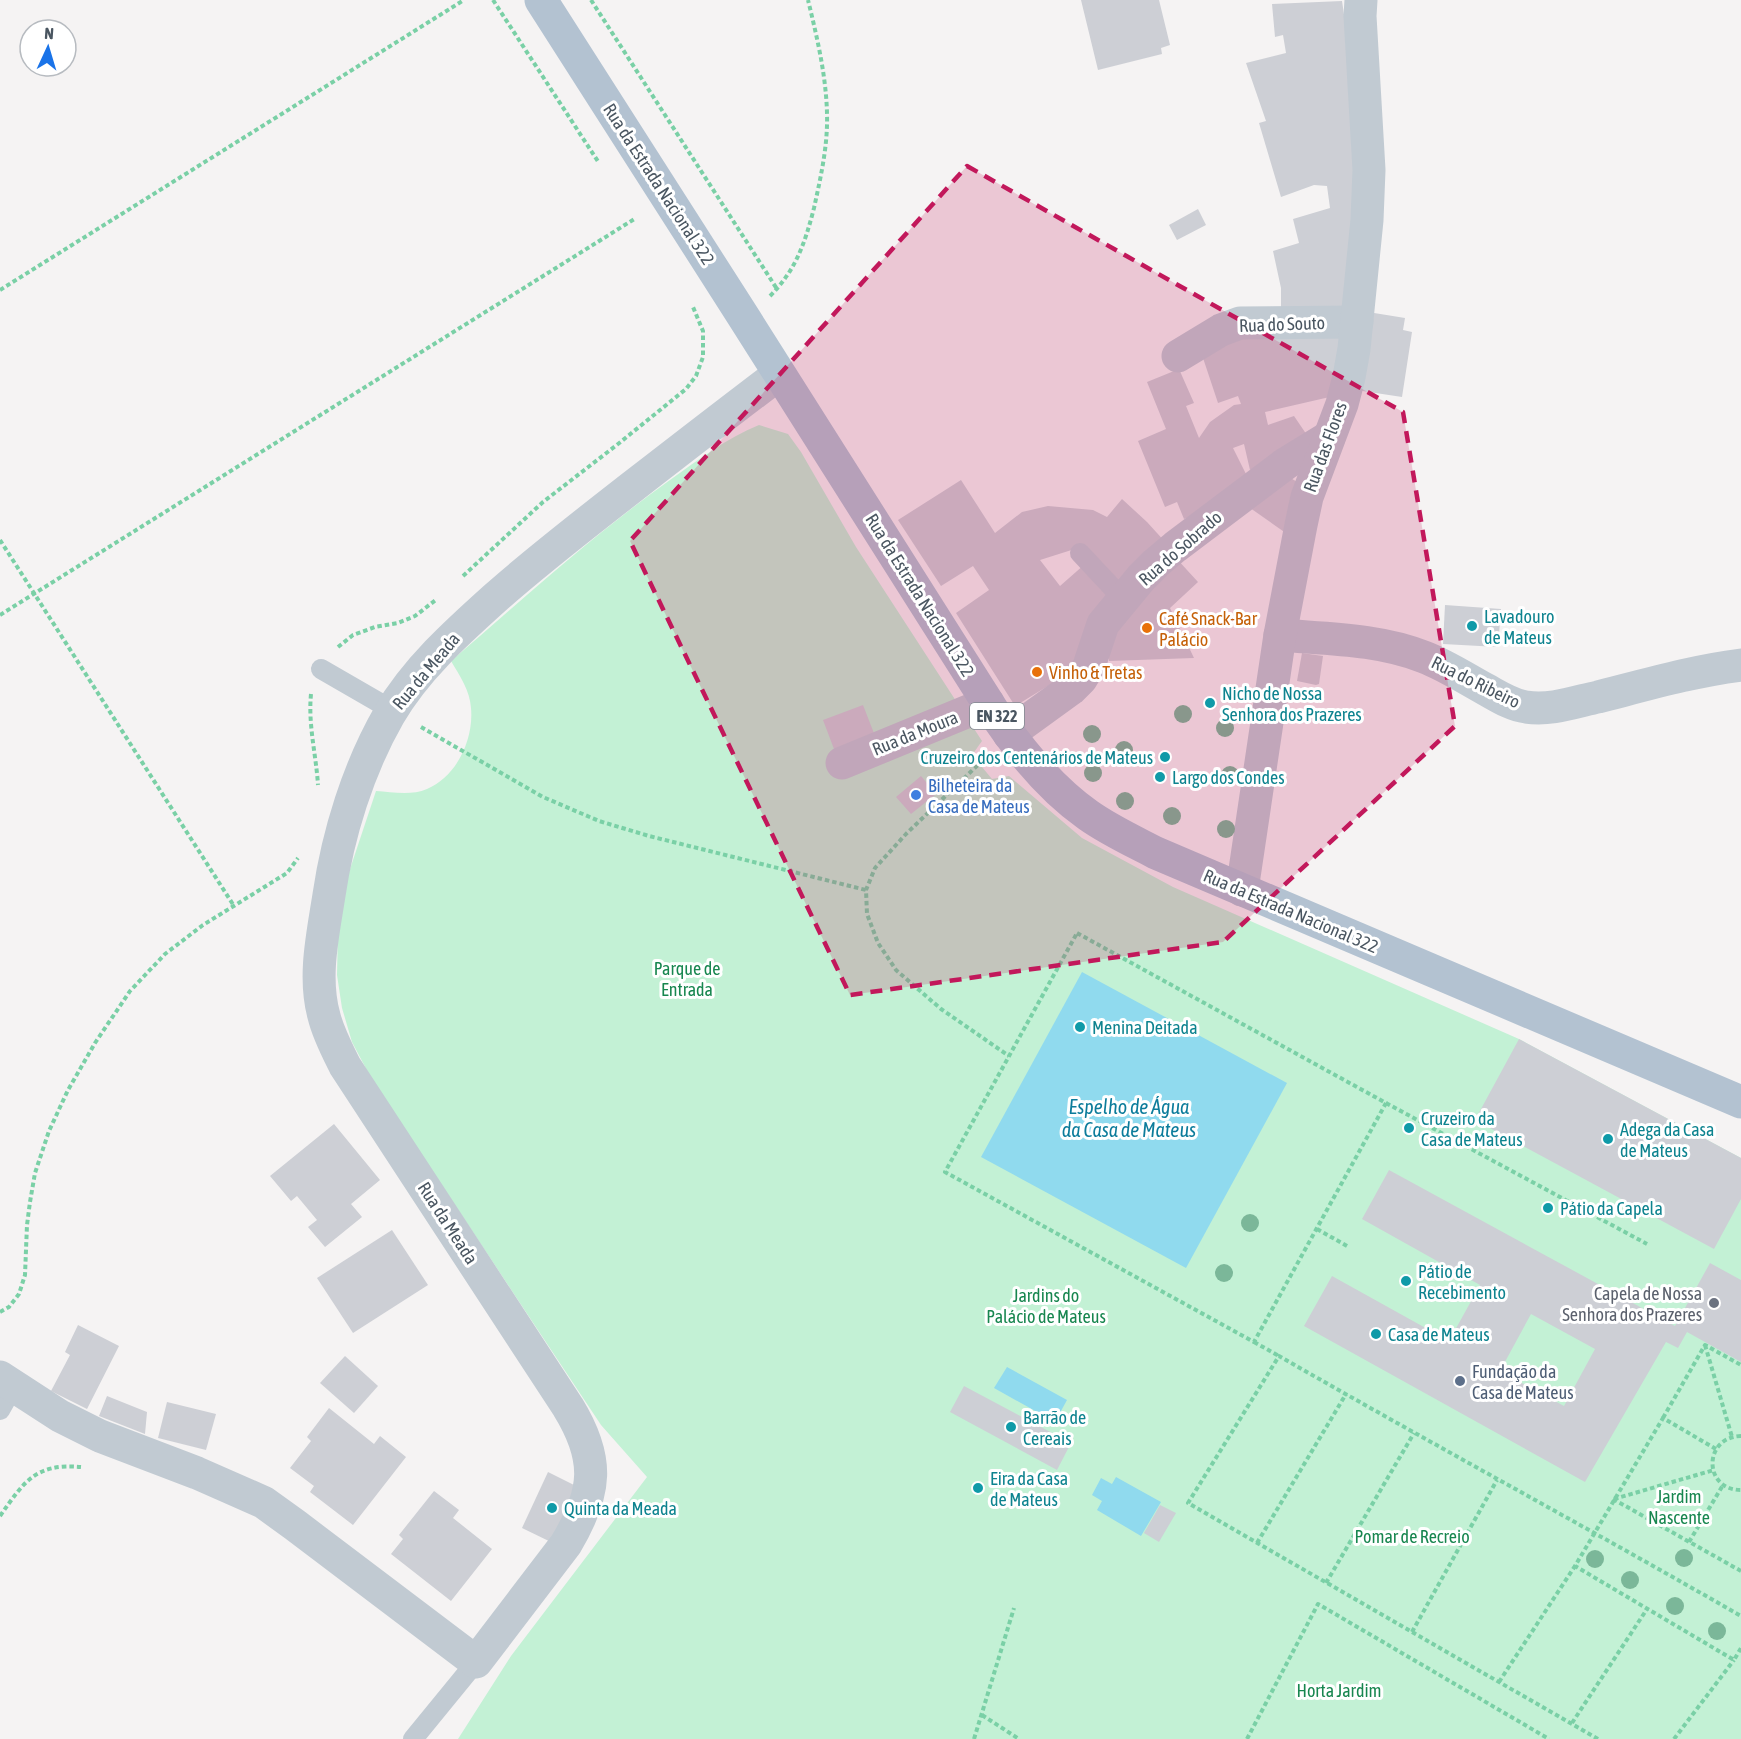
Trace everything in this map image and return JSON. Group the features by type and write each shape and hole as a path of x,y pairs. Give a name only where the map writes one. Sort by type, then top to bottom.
{"main road":[{"name":"Rua da Estrada Nacional 322","path":"541,0 988,703 1010,734 1046,777 1089,816 1156,853 1741,1102"}],"street":[{"name":"Rua das Flores","path":"1242,890 1280,635 1307,497 1342,404 1349,377 1357,322 1367,220 1368,170 1361,0"},
{"name":"Rua do Souto","path":"1178,356 1227,326 1240,323 1357,322"},
{"name":"Rua da Meada","path":"476,1662 574,1531 587,1501 591,1459 576,1419 345,1066 332,1040 323,1015 320,950 335,859 351,802 375,742 392,710 440,650 551,550 779,374"},
{"name":"Rua do Sobrado","path":"1010,734 1081,679 1092,659 1103,624 1148,571 1175,547 1293,458 1329,438"},
{"name":"Rua do Ribeiro","path":"1280,635 1370,643 1404,649 1450,669 1507,701 1526,707 1542,708 1575,702 1741,664"},
{"name":"Rua da Moura","path":"842,763 988,703"},
{"path":"4,1391 100,1436 206,1476 262,1502 476,1662"}],"lane":[{"path":"1080,553 1124,599"},
{"path":"321,669 392,710"},
{"path":"413,1739 476,1662"}],"path":[{"path":"0,290 464,0"},
{"path":"494,0 603,169"},
{"path":"591,0 777,289"},
{"path":"744,316 784,282 797,262 808,233 823,167 827,113 824,79 808,0"},
{"path":"0,615 636,218"},
{"path":"460,579 543,502 686,390 696,376 703,357 703,331 692,305"},
{"path":"0,540 234,906"},
{"path":"318,792 317,762 310,730 309,710 311,689 321,669 335,650 352,635 406,620 442,594"},
{"path":"392,710 535,792 588,817 649,836 866,890"},
{"path":"1010,734 906,834 875,868 866,890 867,914 878,943 896,970 941,1009 1010,1056"},
{"path":"0,1312 9,1307 20,1294 25,1275 27,1225 35,1173 49,1131 68,1090 95,1043 130,991 165,954 203,925 287,873 303,853"},
{"path":"1647,1244 1077,933 945,1172 1254,1342 1741,1616"},
{"path":"1254,1342 1386,1103"},
{"path":"1316,1229 1347,1246"},
{"path":"1705,1345 1741,1365"},
{"path":"1499,1682 1575,1566 1705,1345"},
{"path":"1705,1345 1732,1437"},
{"path":"1279,1356 1188,1503 1598,1739"},
{"path":"1257,1543 1346,1394"},
{"path":"1663,1418 1716,1449"},
{"path":"1326,1583 1414,1432"},
{"path":"1741,1436 1732,1437 1722,1443 1716,1449 1713,1458 1715,1475 1723,1485 1741,1490"},
{"path":"0,1515 21,1486 37,1474 47,1469 85,1468"},
{"path":"1613,1499 1714,1470"},
{"path":"1412,1632 1497,1480"},
{"path":"1689,1542 1723,1485"},
{"path":"1613,1499 1741,1571"},
{"path":"1575,1566 1734,1660"},
{"path":"1247,1739 1318,1604 1549,1739"},
{"path":"974,1739 1014,1608"},
{"path":"1572,1723 1647,1609"},
{"path":"1674,1739 1741,1648"},
{"path":"982,1715 1019,1739"}],"highlighted area":[{"path":"967,166 1403,412 1455,726 1223,942 850,995 630,541"}],"green space":[{"name":"Jardins do Palácio de Mateus","path":"759,425 788,434 801,452 856,547 982,741 972,755 992,779 1009,776 1082,838 1173,887 1519,1039 1741,1158 1741,1739 458,1739 511,1656 647,1477 601,1425 372,1080 352,1042 342,1008 337,975 338,929 347,878 376,791 408,793 427,789 447,776 461,756 469,732 471,708 467,690 451,661 641,501 713,450"}],"water":[{"name":"Espelho de Água da Casa de Mateus","path":"1082,972 1287,1083 1186,1268 981,1157"},
{"path":"1007,1367 1067,1400 1055,1422 994,1388"},
{"path":"1116,1477 1161,1502 1141,1536 1097,1510 1102,1501 1092,1495 1101,1478 1112,1484"}],"building":[{"path":"1081,0 1159,0 1170,45 1161,48 1162,54 1098,70"},
{"path":"1342,1 1364,149 1347,320 1281,319 1281,288 1273,251 1299,243 1293,219 1330,208 1327,186 1314,185 1281,197 1259,123 1266,121 1246,63 1286,53 1283,35 1275,37 1272,4"},
{"path":"1198,209 1206,225 1177,240 1169,225"},
{"path":"1368,312 1405,318 1403,330 1412,332 1402,397 1356,390"},
{"path":"1349,333 1334,396 1265,412 1268,425 1294,416 1311,441 1250,470 1244,444 1233,448 1252,486 1225,503 1184,519 1177,502 1165,507 1138,441 1166,429 1147,382 1179,369 1194,403 1186,406 1199,438 1210,422 1234,405 1241,404 1238,396 1218,403 1200,349 1219,339"},
{"path":"1281,472 1302,485 1290,536 1243,503"},
{"path":"961,480 995,533 1022,512 1048,506 1093,510 1107,517 1122,499 1167,544 1119,588 1081,547 1040,560 1060,586 1085,564 1113,604 1061,678 1015,706 956,613 989,590 973,566 941,586 898,520"},
{"path":"1176,558 1198,582 1170,608 1194,658 1109,661 1108,621"},
{"name":"Lavadouro de Mateus","path":"1445,605 1501,609 1498,647 1443,644"},
{"path":"1302,653 1323,656 1319,684 1297,681"},
{"path":"863,705 877,741 837,757 823,720"},
{"name":"Bilheteira da Casa de Mateus","path":"921,776 936,794 911,814 896,797"},
{"name":"Adega da Casa de Mateus","path":"1519,1039 1741,1158 1741,1199 1714,1249 1475,1120"},
{"path":"334,1124 380,1180 351,1204 362,1217 325,1247 308,1227 317,1220 297,1196 291,1201 270,1176"},
{"name":"Casa de Mateus","path":"1389,1170 1675,1326 1710,1263 1741,1280 1741,1362 1687,1332 1678,1348 1666,1342 1585,1482 1304,1326 1332,1276 1449,1341 1480,1285 1362,1219","holes":["1531,1314 1595,1349 1564,1406 1500,1371"]},
{"path":"392,1230 428,1285 353,1333 317,1278"},
{"path":"78,1325 119,1346 87,1409 51,1391 70,1355 65,1352"},
{"path":"345,1356 378,1386 354,1413 320,1383"},
{"name":"Barrão de Cereais","path":"964,1386 1071,1443 1057,1470 950,1412"},
{"path":"107,1396 147,1412 145,1434 99,1416"},
{"path":"167,1402 216,1414 206,1450 158,1438"},
{"path":"329,1408 374,1444 380,1436 406,1457 353,1525 310,1492 314,1486 290,1468 311,1441 307,1437"},
{"name":"Quinta da Meada","path":"548,1472 582,1489 555,1544 522,1528"},
{"path":"434,1491 459,1510 453,1518 492,1549 451,1601 391,1554 403,1539 399,1535"},
{"path":"1160,1505 1176,1513 1159,1542 1144,1533"}],"place":[{"name":"Lavadouro de Mateus","path":"1472,626"},
{"name":"Café Snack-Bar Palácio","path":"1147,628"},
{"name":"Vinho & Tretas","path":"1037,672"},
{"name":"Nicho de Nossa Senhora dos Prazeres","path":"1210,703"},
{"name":"Cruzeiro dos Centenários de Mateus","path":"1165,757"},
{"name":"Largo dos Condes","path":"1160,777"},
{"name":"Bilheteira da Casa de Mateus","path":"916,795"},
{"name":"Menina Deitada","path":"1080,1027"},
{"name":"Cruzeiro da Casa de Mateus","path":"1409,1128"},
{"name":"Adega da Casa de Mateus","path":"1608,1139"},
{"name":"Pátio da Capela","path":"1548,1208"},
{"name":"Pátio de Recebimento","path":"1406,1281"},
{"name":"Capela de Nossa Senhora dos Prazeres","path":"1714,1303"},
{"name":"Casa de Mateus","path":"1376,1334"},
{"name":"Fundação da Casa de Mateus","path":"1460,1381"},
{"name":"Barrão de Cereais","path":"1011,1427"},
{"name":"Eira da Casa de Mateus","path":"978,1488"},
{"name":"Quinta da Meada","path":"552,1508"}],"park label":[{"name":"Parque de Entrada","path":"687,978"},
{"name":"Jardim Nascente","path":"1679,1506"},
{"name":"Pomar de Recreio","path":"1412,1536"},
{"name":"Horta Jardim","path":"1339,1690"}]}
